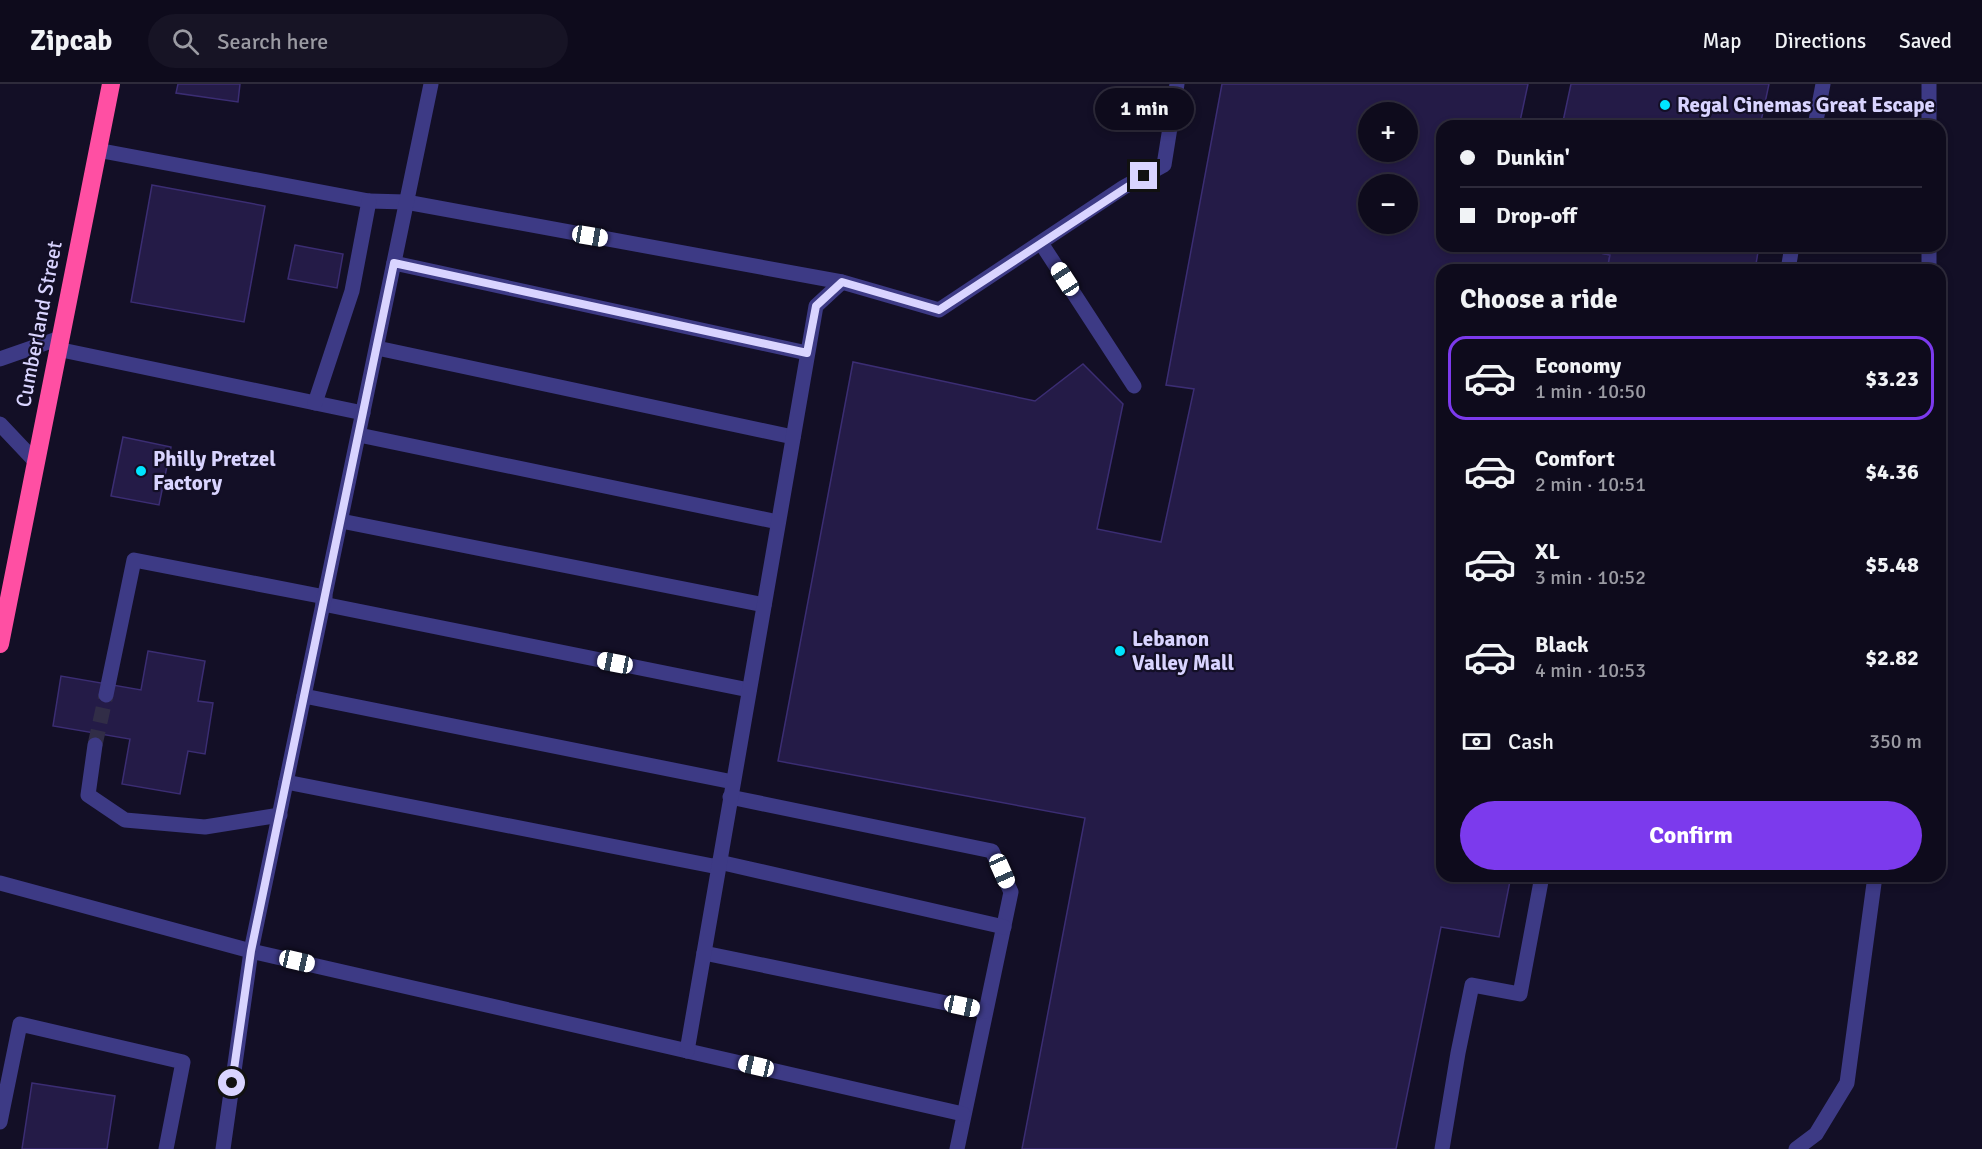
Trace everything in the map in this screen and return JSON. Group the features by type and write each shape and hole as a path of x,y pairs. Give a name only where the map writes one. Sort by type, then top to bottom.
{"highway":[{"name":"Cumberland Street","path":"0,644 111,84"}],"lane":[{"path":"223,1149 251,951 431,84"},
{"path":"97,150 369,201 406,202 842,282 939,310 1124,188 1164,165 1177,84"},
{"path":"1816,120 1823,84"},
{"path":"1929,84 1929,120"},
{"path":"315,403 352,291 369,201"},
{"path":"1041,243 1134,386"},
{"path":"394,263 807,353"},
{"path":"687,1051 816,306 842,282"},
{"path":"0,359 58,344 363,413"},
{"path":"376,348 793,437"},
{"path":"0,424 35,461"},
{"path":"358,435 778,522"},
{"path":"341,521 764,605"},
{"path":"106,695 134,560 749,690"},
{"path":"304,696 732,789 993,850 1011,892 957,1149"},
{"path":"95,745 88,795 125,820 205,826 280,815"},
{"path":"286,782 719,865 1004,927"},
{"path":"1442,1149 1472,985 1520,994 1541,882"},
{"path":"1796,1149 1816,1134 1847,1083 1874,882"},
{"path":"0,883 251,951 963,1114"},
{"path":"704,953 985,1011"},
{"path":"0,1122 20,1024 183,1062 166,1149"}],"building":[{"path":"178,84 240,84 238,102 176,93"},
{"name":"Lebanon Valley Mall","path":"1222,84 1528,84 1520,120 1436,120 1436,252 1595,252 1610,255 1608,264 1436,264 1436,882 1510,882 1499,937 1441,927 1396,1149 1022,1149 1085,818 778,761 853,362 1035,401 1083,364 1123,404 1097,529 1161,542 1194,389 1166,385"},
{"name":"Regal Cinemas Great Escape","path":"1571,84 1769,84 1761,120 1563,120"},
{"path":"152,185 265,206 244,322 131,302"},
{"path":"295,245 343,254 337,288 288,279"},
{"path":"1595,252 1758,252 1756,264 1608,264 1610,255"},
{"name":"Philly Pretzel Factory","path":"123,437 171,447 159,505 111,496"},
{"path":"148,651 205,661 198,701 213,703 205,754 188,751 180,794 122,784 130,739 53,726 61,676 141,690"},
{"path":"32,1083 115,1096 107,1149 22,1149"}],"tunnel":[{"path":"95,745 106,695"}],"place":[{"name":"Regal Cinemas Great Escape","path":"1665,105"},
{"name":"Philly Pretzel Factory","path":"141,471"},
{"name":"Lebanon Valley Mall","path":"1120,651"}],"route":[{"path":"232,1083 251,951 394,263 807,353 816,306 842,282 939,310 1144,176"}]}
